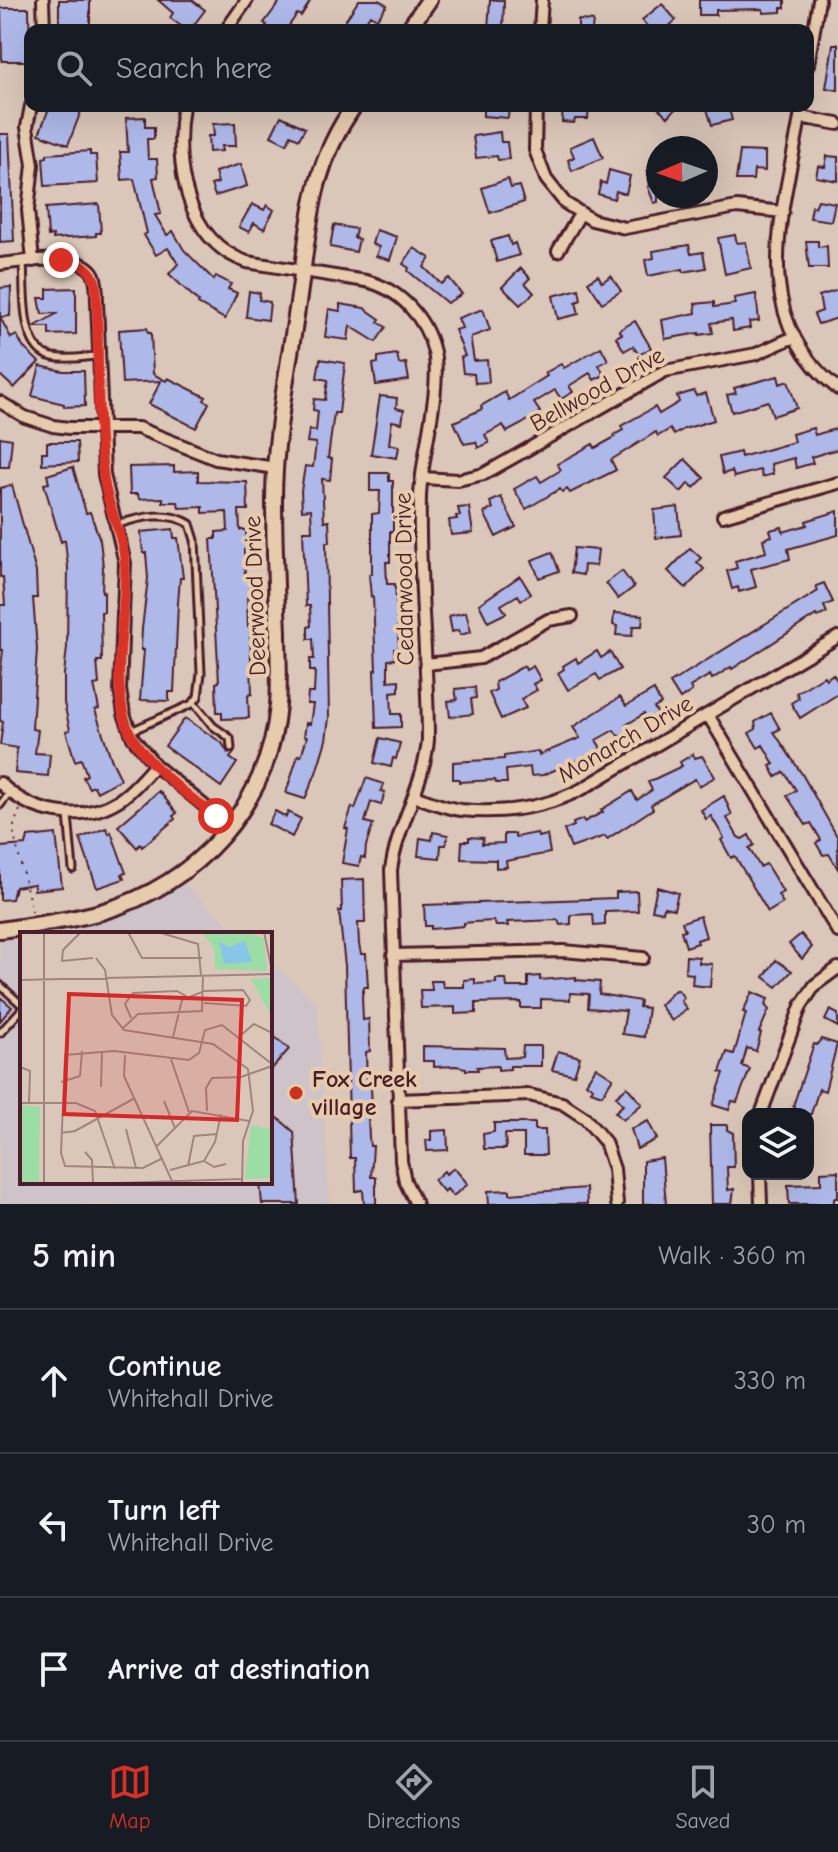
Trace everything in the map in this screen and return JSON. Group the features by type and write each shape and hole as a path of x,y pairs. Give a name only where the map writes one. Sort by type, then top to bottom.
{"street":[{"path":"43,0 44,24"},
{"path":"230,24 247,0"},
{"path":"412,24 429,0"},
{"path":"540,24 542,0"},
{"path":"814,26 819,0"},
{"path":"28,262 28,210 33,167 27,127 30,112"},
{"name":"Cedarwood Drive","path":"182,112 184,180 191,207 199,224 219,246 240,259 375,283 398,295 422,322 434,352 436,370 420,500 428,740 425,762 391,866 401,1169 416,1204"},
{"name":"Deerwood Drive","path":"0,930 101,912 145,895 196,863 230,827 249,800 262,772 272,741 278,704 275,468 313,200 331,142 350,112"},
{"path":"536,112 534,144 541,168 559,197 580,214 602,224 625,228 737,207 783,212"},
{"path":"838,124 801,112 777,245 777,281 794,337 815,369 838,389"},
{"path":"558,251 580,214"},
{"path":"0,264 73,261 91,271 96,285 105,483 125,563 120,697 130,732 155,765 230,827"},
{"name":"Bellwood Drive","path":"422,478 458,480 484,474 660,373 674,367 759,353 794,337"},
{"path":"0,402 25,417 53,426 138,428 216,459 275,468"},
{"path":"723,516 838,483"},
{"path":"426,664 474,660 496,651 548,620 572,616"},
{"name":"Monarch Drive","path":"414,796 463,810 543,805 582,789 838,637"},
{"path":"708,715 838,932"},
{"path":"0,783 24,802 49,811 68,813 98,809 117,801 134,789 155,765"},
{"path":"393,955 563,951 643,958"},
{"path":"763,1108 801,1006 815,985 838,968"},
{"path":"398,1100 529,1095 562,1103 585,1118 605,1142 614,1165 617,1204"},
{"path":"760,1180 761,1204"}],"lane":[{"path":"28,262 28,329 34,345 51,357 98,356"},
{"path":"116,525 172,516 187,522 194,531 201,673 198,697 194,703 130,732"},
{"path":"194,703 213,726 230,738 231,748"},
{"path":"0,805 9,792"},
{"path":"68,813 73,869"},
{"path":"0,985 20,1005"},
{"path":"0,1033 20,1010"},
{"path":"14,1018 20,1022"}],"path":[{"path":"24,802 13,832 19,849 23,882 30,896 33,925"}],"shaded area":[{"name":"Fox Creek village","path":"176,878 237,932 20,932 20,1184 272,1184 272,964 317,1004 330,1204 0,1204 0,930 58,921"}],"building":[{"path":"59,0 90,0 90,24 59,24"},
{"path":"158,0 192,0 205,10 194,24 178,24 170,18 173,13"},
{"path":"281,0 311,0 301,16 297,14 290,24 264,23"},
{"path":"359,0 379,0 387,5 377,19 370,15 364,24 343,24"},
{"path":"490,0 504,0 503,24 488,24"},
{"path":"699,0 785,0 785,8 781,8 781,12 763,13 763,9 716,10 716,15 699,15"},
{"path":"662,4 676,20 672,24 645,24 642,20"},
{"path":"1,8 29,8 29,24 24,24 24,61 2,61"},
{"path":"578,20 593,21 593,24 578,24"},
{"path":"833,44 838,44 838,90 826,88"},
{"path":"48,112 81,112 68,145 39,134"},
{"path":"483,112 508,112 508,118 483,116"},
{"path":"563,112 589,112 588,119 562,122"},
{"path":"708,112 730,112 732,120 712,125"},
{"path":"281,116 305,128 299,139 291,135 287,144 271,136"},
{"path":"145,117 145,127 154,127 154,139 147,139 148,159 157,159 158,177 153,178 161,214 155,215 167,235 173,231 184,250 214,280 216,276 231,284 228,289 237,293 225,319 198,304 169,274 178,264 168,248 156,255 144,235 147,233 134,179 122,180 120,152 128,152 126,118"},
{"path":"235,123 236,146 221,146 222,151 209,152 208,136 214,136 213,124"},
{"path":"500,132 501,142 507,142 509,159 498,160 497,156 476,158 473,136"},
{"path":"0,134 9,134 14,241 0,242"},
{"path":"594,137 603,158 572,171 568,160 574,157 570,147"},
{"path":"90,151 90,155 96,155 98,183 45,186 43,158 47,154"},
{"path":"740,151 765,152 765,171 754,170 753,180 736,180"},
{"path":"827,156 838,157 838,181 816,177 818,166 825,167"},
{"path":"241,164 247,186 215,196 211,185 218,183 215,172"},
{"path":"609,170 630,176 626,194 616,191 614,199 598,194 601,182 606,184"},
{"path":"508,179 511,188 519,186 524,202 490,213 482,188"},
{"path":"818,200 835,203 831,221 810,218 812,206 815,207"},
{"path":"99,204 101,233 53,239 53,235 48,236 46,208"},
{"path":"252,204 264,210 267,205 274,210 264,229 254,223 249,232 239,227"},
{"path":"334,225 356,229 354,238 359,239 356,252 330,247"},
{"path":"376,230 397,237 390,260 376,256 379,247 372,244"},
{"path":"735,235 737,243 746,242 751,268 725,274 718,238"},
{"path":"508,236 511,245 515,243 519,255 497,262 491,241"},
{"path":"806,241 818,241 818,247 827,246 828,268 809,268"},
{"path":"689,245 691,254 703,252 706,268 648,276 645,260 654,258 653,251"},
{"path":"414,248 430,258 424,267 441,284 449,278 462,294 447,303 408,271 409,268 403,264"},
{"path":"521,268 530,278 525,283 534,293 520,305 502,287"},
{"path":"598,275 602,282 611,276 621,291 602,303 588,282"},
{"path":"11,287 10,316 0,317 0,288"},
{"path":"76,288 76,334 49,335 49,327 34,327 58,313 42,314 39,298 47,298 47,289"},
{"path":"579,289 581,300 576,302 579,314 558,319 553,296"},
{"path":"838,290 838,318 818,324 814,314 822,311 819,296"},
{"path":"249,291 260,293 259,300 270,302 268,320 246,317"},
{"path":"756,294 759,321 749,322 750,328 733,331 732,320 711,323 713,333 665,339 662,320 696,313 695,304 714,302 714,307 735,304 734,298"},
{"path":"340,304 364,308 380,319 378,322 386,327 376,342 350,326 348,340 325,337 329,309 340,311"},
{"path":"483,309 490,330 471,337 471,342 474,361 487,360 489,382 475,383 474,374 463,373 461,357 465,356 455,330 462,328 458,318"},
{"path":"0,317 11,338 17,335 23,347 39,362 14,388 0,375"},
{"path":"635,321 651,348 639,355 633,346 624,351 616,337 622,334 619,330"},
{"path":"147,328 151,333 153,374 206,397 204,400 209,403 196,428 149,404 161,381 122,383 119,330"},
{"path":"601,347 608,360 599,365 604,375 594,380 590,373 569,386 573,392 561,399 555,390 534,403 540,412 522,424 507,432 503,425 485,435 489,443 478,448 476,442 464,444 454,422 482,409 481,406 505,392 509,400 547,376 545,373 561,364 564,368"},
{"path":"397,354 399,364 406,363 409,380 376,385 373,364 378,363 378,357"},
{"path":"320,359 345,363 339,413 334,413 328,458 332,459 330,480 322,479 324,521 329,521 330,542 326,542 329,718 326,740 305,799 286,793 307,737 304,736 306,723 310,724 313,704 307,704 308,693 314,693 315,671 310,671 310,659 314,659 313,639 308,639 308,627 311,626 310,606 306,606 303,531 312,531 311,509 302,510 301,491 305,466 313,467 316,443 307,442 309,430 316,431 318,411 313,410 314,399 325,400 328,380 317,378"},
{"path":"40,366 84,371 85,406 64,407 64,404 32,396"},
{"path":"778,376 780,384 788,381 797,408 773,416 768,401 732,412 727,395 736,393 734,388"},
{"path":"694,391 696,396 706,393 714,420 674,435 670,429 658,436 656,432 611,460 616,470 570,493 567,489 562,492 560,489 526,509 514,489 537,476 541,482 561,470 557,464 593,444 595,448 615,437 623,430 621,426 655,407 659,414 679,402 677,396"},
{"path":"380,396 397,398 396,408 404,410 402,423 392,421 389,444 399,446 397,458 371,454"},
{"path":"813,428 815,435 838,428 838,449 811,457 813,463 796,468 794,458 771,464 773,474 762,477 760,470 734,477 732,471 723,474 719,457 740,452 741,457 794,442 792,434"},
{"path":"0,437 12,439 9,467 0,467"},
{"path":"47,442 77,442 78,462 42,464 42,452 47,452"},
{"path":"685,459 704,478 694,488 689,483 681,492 666,478"},
{"path":"174,466 174,472 198,471 198,481 247,482 248,510 239,510 240,530 246,530 245,578 249,578 250,598 247,598 252,694 248,695 249,718 222,719 222,712 217,712 216,683 219,682 211,539 216,539 216,532 228,531 227,512 203,513 203,507 179,508 178,502 163,502 163,498 139,499 138,494 130,494 129,467"},
{"path":"73,467 86,513 90,512 100,540 104,612 101,612 102,661 97,661 99,684 94,685 99,709 95,710 121,779 97,792 94,786 89,788 83,777 87,775 81,759 75,761 66,731 70,730 64,703 68,568 65,540 61,542 44,484 49,483 47,475"},
{"path":"370,473 389,473 389,481 393,481 393,532 390,532 390,562 386,562 387,584 395,584 399,649 394,649 395,659 388,660 388,681 399,680 399,691 391,692 392,714 401,714 401,727 376,728 373,597 369,574 372,574 372,514 379,513 380,491 370,491"},
{"path":"12,485 36,572 37,598 33,598 37,649 32,729 38,730 35,753 50,754 48,776 15,773 17,748 0,745 3,650 0,650 0,605 5,605 3,577 0,577 0,488"},
{"path":"501,497 516,527 496,537 484,513 493,508 490,502"},
{"path":"469,507 473,533 451,535 449,520 460,516 458,508"},
{"path":"678,507 681,535 656,538 654,510"},
{"path":"838,511 838,535 788,549 790,559 751,569 756,587 739,592 738,587 732,589 727,571 737,568 735,561 766,552 763,539 772,536 770,530 782,527 783,532"},
{"path":"173,529 174,538 178,538 183,578 180,578 178,603 174,692 169,692 169,701 140,700 144,650 141,650 142,629 148,578 141,532"},
{"path":"574,548 598,550 596,566 584,565 583,575 571,573"},
{"path":"690,548 701,558 697,562 704,569 686,588 668,571"},
{"path":"552,552 559,571 539,578 532,560"},
{"path":"622,571 634,587 618,599 606,583"},
{"path":"520,576 531,594 521,600 518,595 501,605 506,613 488,622 479,604"},
{"path":"824,583 833,602 824,606 827,613 816,615 732,669 712,679 710,675 690,687 692,691 680,699 670,683 818,591 816,586"},
{"path":"466,612 471,632 460,635 459,630 452,632 449,616"},
{"path":"614,613 643,615 642,626 633,626 632,636 616,635"},
{"path":"597,651 601,658 610,652 620,669 600,680 596,674 568,690 558,673 564,669 563,666 576,658 578,663"},
{"path":"524,666 526,670 533,666 541,680 533,684 537,690 521,699 526,708 501,719 489,693 496,690 495,682"},
{"path":"833,674 838,682 838,694 800,718 791,703 799,698 796,693"},
{"path":"475,687 476,698 471,699 473,714 450,717 448,701 457,700 455,689"},
{"path":"654,690 661,704 654,708 658,714 647,720 644,714 626,725 630,731 619,737 614,730 596,740 601,748 588,756 543,775 531,776 530,767 506,770 507,783 496,783 495,780 459,782 459,779 453,779 453,762 504,759 504,756 538,751 539,755 580,738 573,727 620,697 626,706"},
{"path":"771,713 780,729 774,732 838,838 838,869 829,854 823,855 816,843 821,840 811,823 806,825 787,796 796,790 784,772 776,777 770,766 774,764 763,745 758,748 749,733 756,729 755,722"},
{"path":"185,718 222,743 228,753 234,753 230,758 237,763 221,787 165,746"},
{"path":"380,738 400,743 391,767 374,763"},
{"path":"693,754 695,758 702,756 715,777 699,786 695,779 651,805 653,809 607,839 605,836 571,848 564,830 574,826 573,823 583,819 584,822 603,812 601,810 632,791 637,800 652,790 648,782 682,766 680,762"},
{"path":"366,778 384,784 381,791 385,792 381,805 371,802 365,822 373,824 365,858 361,857 359,866 342,863 348,829 345,828"},
{"path":"159,791 177,813 173,816 175,819 137,848 118,826"},
{"path":"724,796 732,815 727,818 738,837 742,839 749,835 754,845 749,848 760,867 766,864 783,892 778,895 783,903 768,912 735,856 731,858 711,816 706,819 701,810"},
{"path":"275,811 286,817 288,812 301,819 292,837 268,824"},
{"path":"106,828 109,834 111,832 126,873 122,874 124,879 97,888 80,838"},
{"path":"433,832 448,835 446,845 441,845 440,858 418,856 420,838 432,840"},
{"path":"537,833 538,837 547,835 550,853 506,861 507,867 496,868 496,860 461,859 462,841 469,841 469,837 483,838 482,844 504,843 504,834 515,834 515,837"},
{"path":"56,834 62,887 34,890 34,884 15,887 12,899 0,900 0,847 26,845 28,837"},
{"path":"364,879 365,923 358,923 361,954 366,954 368,987 364,987 362,996 363,1020 369,1019 370,1051 366,1052 372,1116 368,1116 370,1146 373,1146 371,1177 376,1177 376,1204 364,1204 363,1190 356,1191 355,1158 350,1158 345,966 339,911 342,911 341,880"},
{"path":"657,887 678,893 674,909 664,907 663,912 652,910"},
{"path":"637,891 638,911 605,912 605,925 594,926 593,914 571,915 571,924 560,925 558,920 507,922 508,926 496,926 494,921 431,929 431,926 425,926 424,905 616,898 616,892"},
{"path":"700,916 706,937 686,947 681,931 685,930 682,922"},
{"path":"801,934 812,947 802,959 789,944"},
{"path":"686,956 699,957 699,963 712,964 710,987 692,985 693,974 685,973"},
{"path":"776,960 792,971 777,987 764,977"},
{"path":"540,976 540,980 576,977 576,980 600,982 599,994 640,1001 639,1007 648,1008 644,1037 622,1034 626,1011 588,1008 589,994 570,993 570,1000 541,999 541,1008 521,1008 521,1002 476,1003 476,1013 455,1014 455,1007 421,1008 420,990 432,990 431,981 442,981 443,987 464,987 464,980 475,979 475,984 506,979 507,987 528,987 528,977"},
{"path":"675,990 684,998 681,1001 687,1009 672,1021 660,1005"},
{"path":"752,992 768,999 765,1005 769,1010 759,1032 756,1051 747,1048 742,1066 750,1069 737,1102 732,1101 729,1110 713,1105 724,1073 720,1072 727,1052 734,1054 746,1013 743,1012"},
{"path":"0,997 12,1007 0,1021"},
{"path":"830,1010 838,1014 838,1027 825,1020"},
{"path":"272,1035 289,1049 272,1069"},
{"path":"821,1039 837,1044 825,1091 819,1089 813,1108 795,1108 814,1044 817,1045"},
{"path":"423,1046 504,1048 505,1058 522,1057 523,1046 541,1046 541,1066 510,1066 510,1069 498,1070 498,1066 477,1067 478,1070 456,1066 434,1067 434,1061 423,1061"},
{"path":"558,1051 580,1057 574,1075 552,1070"},
{"path":"596,1067 613,1078 602,1095 591,1091 593,1088 586,1083"},
{"path":"627,1087 642,1104 623,1120 615,1112 623,1105 616,1096"},
{"path":"272,1113 294,1132 299,1204 262,1204 260,1184 272,1184"},
{"path":"648,1121 657,1139 637,1149 631,1129"},
{"path":"494,1123 535,1123 535,1130 545,1130 546,1155 524,1155 524,1134 505,1134 506,1149 484,1149 483,1134 494,1132"},
{"path":"710,1125 727,1125 727,1130 733,1133 734,1167 727,1167 728,1190 734,1189 732,1204 712,1204"},
{"path":"447,1130 448,1150 427,1151 426,1140 431,1140 431,1131"},
{"path":"662,1158 666,1204 643,1204 643,1161"},
{"path":"454,1168 468,1184 453,1196 447,1189 444,1192 434,1180 444,1171 446,1174"},
{"path":"838,1171 838,1198 834,1198 834,1204 789,1204 788,1185 821,1184 821,1172"},
{"path":"586,1188 587,1204 489,1204 488,1191 510,1190 510,1194"}],"place":[{"name":"Fox Creek village","path":"296,1093"}],"route":[{"path":"61,260 73,261 88,268 94,275 96,285 104,475 125,563 120,690 124,714 130,732 143,752 216,816"}]}
